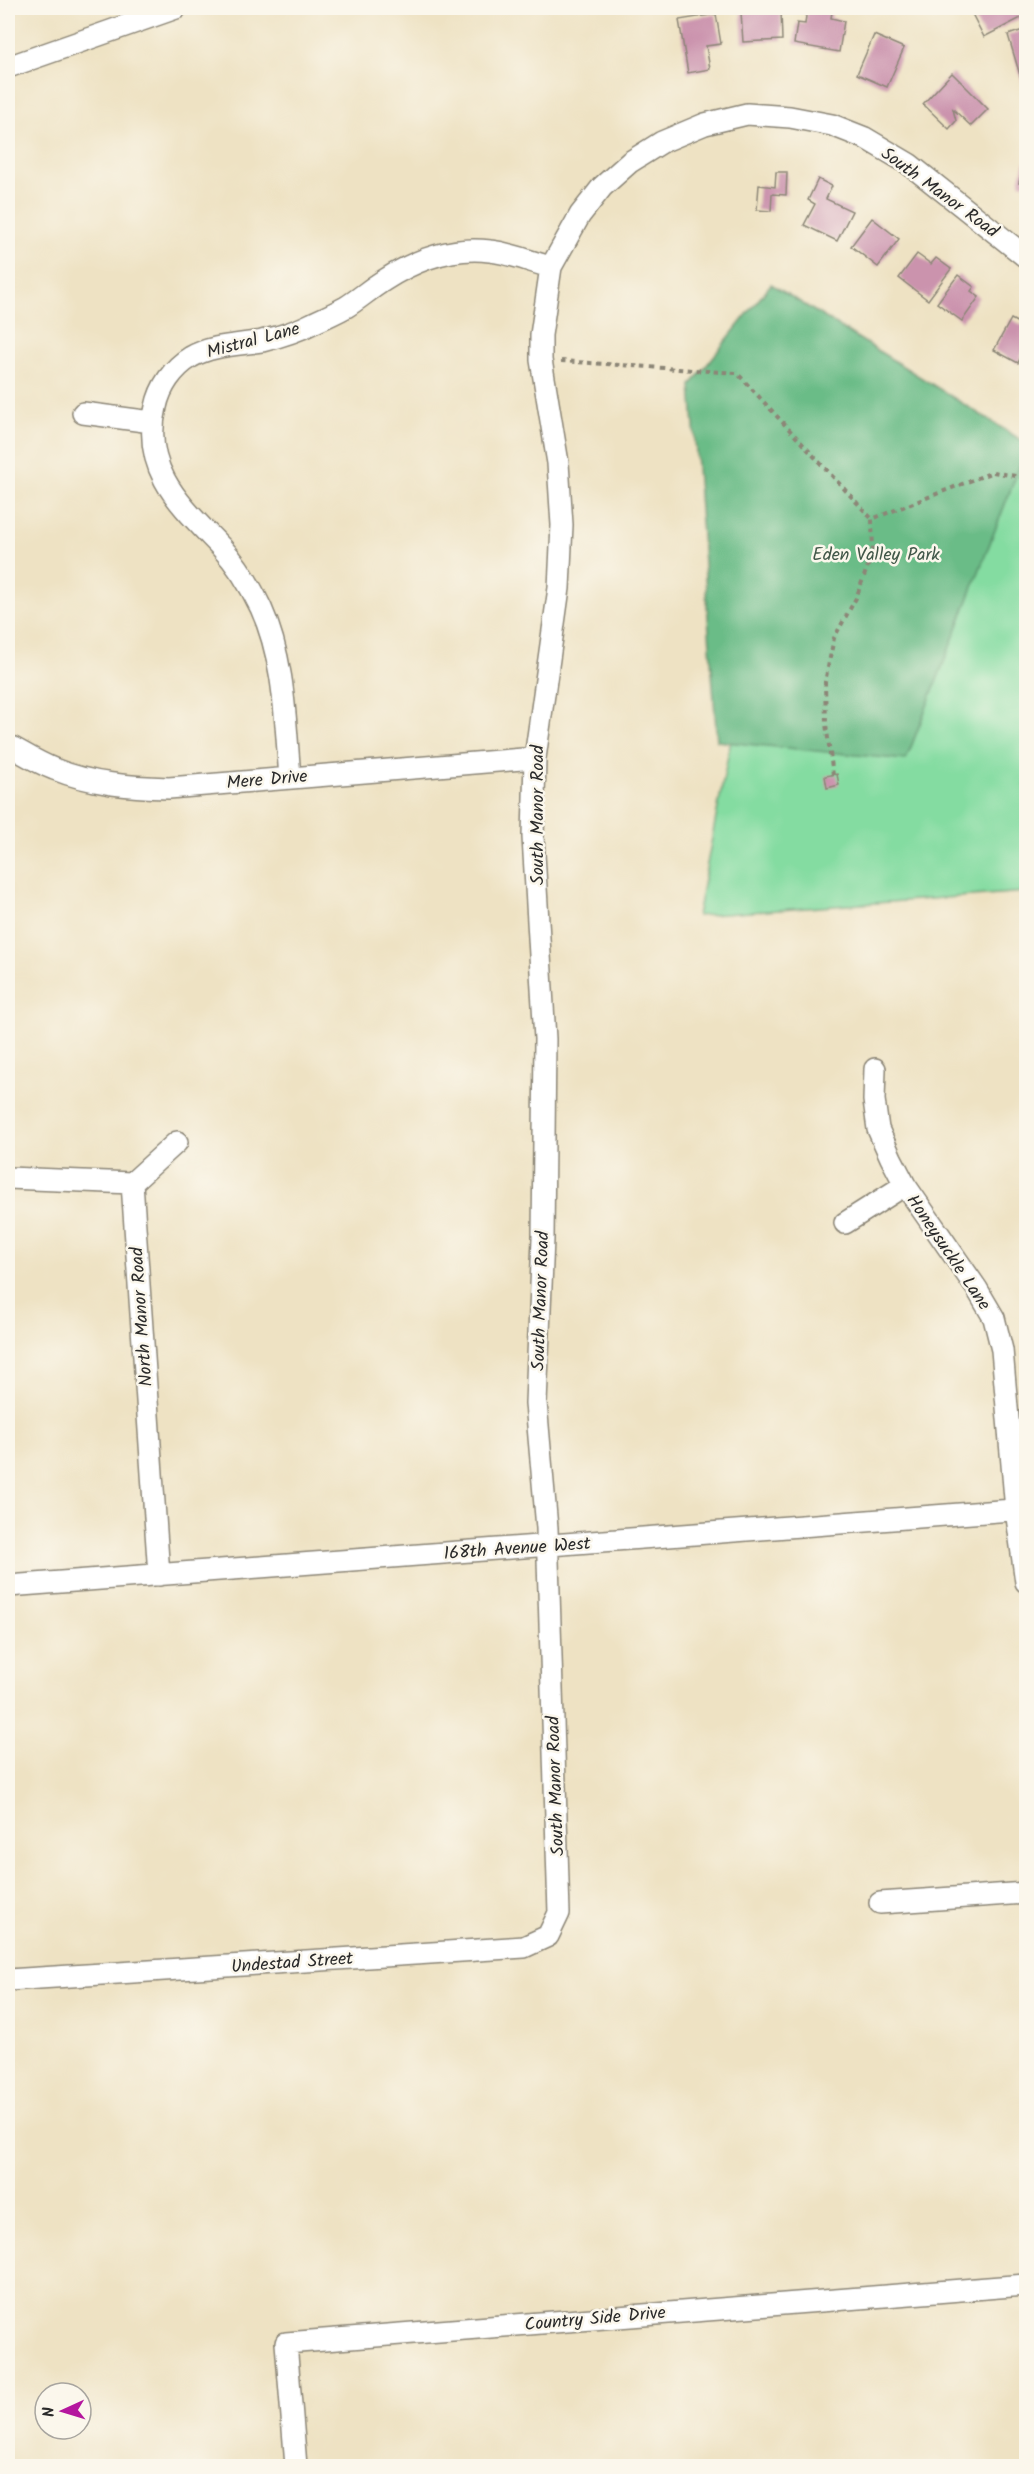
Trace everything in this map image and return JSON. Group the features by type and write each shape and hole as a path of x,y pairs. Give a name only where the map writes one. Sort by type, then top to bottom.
{"street":[{"path":"8,67 176,8"},
{"name":"South Manor Road","path":"559,1912 548,1546 536,1402 543,1239 545,1038 533,837 535,758 559,588 562,525 558,463 541,360 541,335 551,267 580,215 602,187 630,162 662,142 705,124 747,114 790,117 832,125 865,138 909,164 1026,257"},
{"name":"Mistral Lane","path":"290,777 282,679 274,645 261,608 222,549 178,502 168,486 155,450 152,422 160,390 190,357 209,350 264,340 307,326 347,306 384,280 419,260 454,251 490,251 551,267"},
{"path":"83,413 152,422"},
{"name":"Mere Drive","path":"8,746 53,769 90,780 128,787 169,788 535,758"},
{"name":"Honeysuckle Lane","path":"875,1069 874,1100 878,1129 905,1185 977,1289 994,1318 1002,1350 1021,1510 1026,1582"},
{"path":"8,1178 132,1183 177,1142"},
{"name":"North Manor Road","path":"132,1183 159,1575"},
{"path":"845,1223 905,1185"},
{"name":"168th Avenue West","path":"8,1586 1021,1510"},
{"path":"880,1903 1026,1893"},
{"name":"Undestad Street","path":"8,1980 524,1947 548,1936 559,1912"},
{"name":"Country Side Drive","path":"296,2466 286,2343 1026,2285"}],"path":[{"path":"541,360 737,373 872,519 873,552 856,598 834,638 825,682 826,724 833,775"},
{"path":"872,519 993,472 1026,478"}],"green space":[{"path":"771,284 1026,443 1026,450 906,760 717,741 691,385"},
{"name":"Eden Valley Park","path":"1007,456 1026,459 1026,892 697,916 735,719"}],"building":[{"path":"807,8 832,12 831,18 844,21 839,52 794,44 797,23 805,24"},
{"path":"969,8 995,8 998,13 1009,8 1019,8 1023,17 984,37"},
{"path":"781,10 782,40 743,42 741,12"},
{"path":"716,14 721,44 706,46 710,69 688,73 679,20"},
{"path":"1026,29 1026,84 1023,85 1008,35"},
{"path":"874,35 904,48 887,87 857,74"},
{"path":"952,73 988,109 971,126 953,109 956,121 949,129 923,104"},
{"path":"1024,162 1026,163 1026,184 1019,183"},
{"path":"776,172 787,172 786,195 772,194 771,211 757,210 759,185 775,187"},
{"path":"818,179 832,186 826,199 852,211 837,241 804,225 815,204 808,200"},
{"path":"872,218 899,239 878,267 851,246"},
{"path":"917,254 931,264 936,258 951,269 928,300 899,278"},
{"path":"958,275 974,287 971,291 979,297 962,321 937,303"},
{"path":"1011,319 1026,327 1026,346 1018,363 994,350"},
{"path":"837,774 839,785 827,788 825,776"}]}
